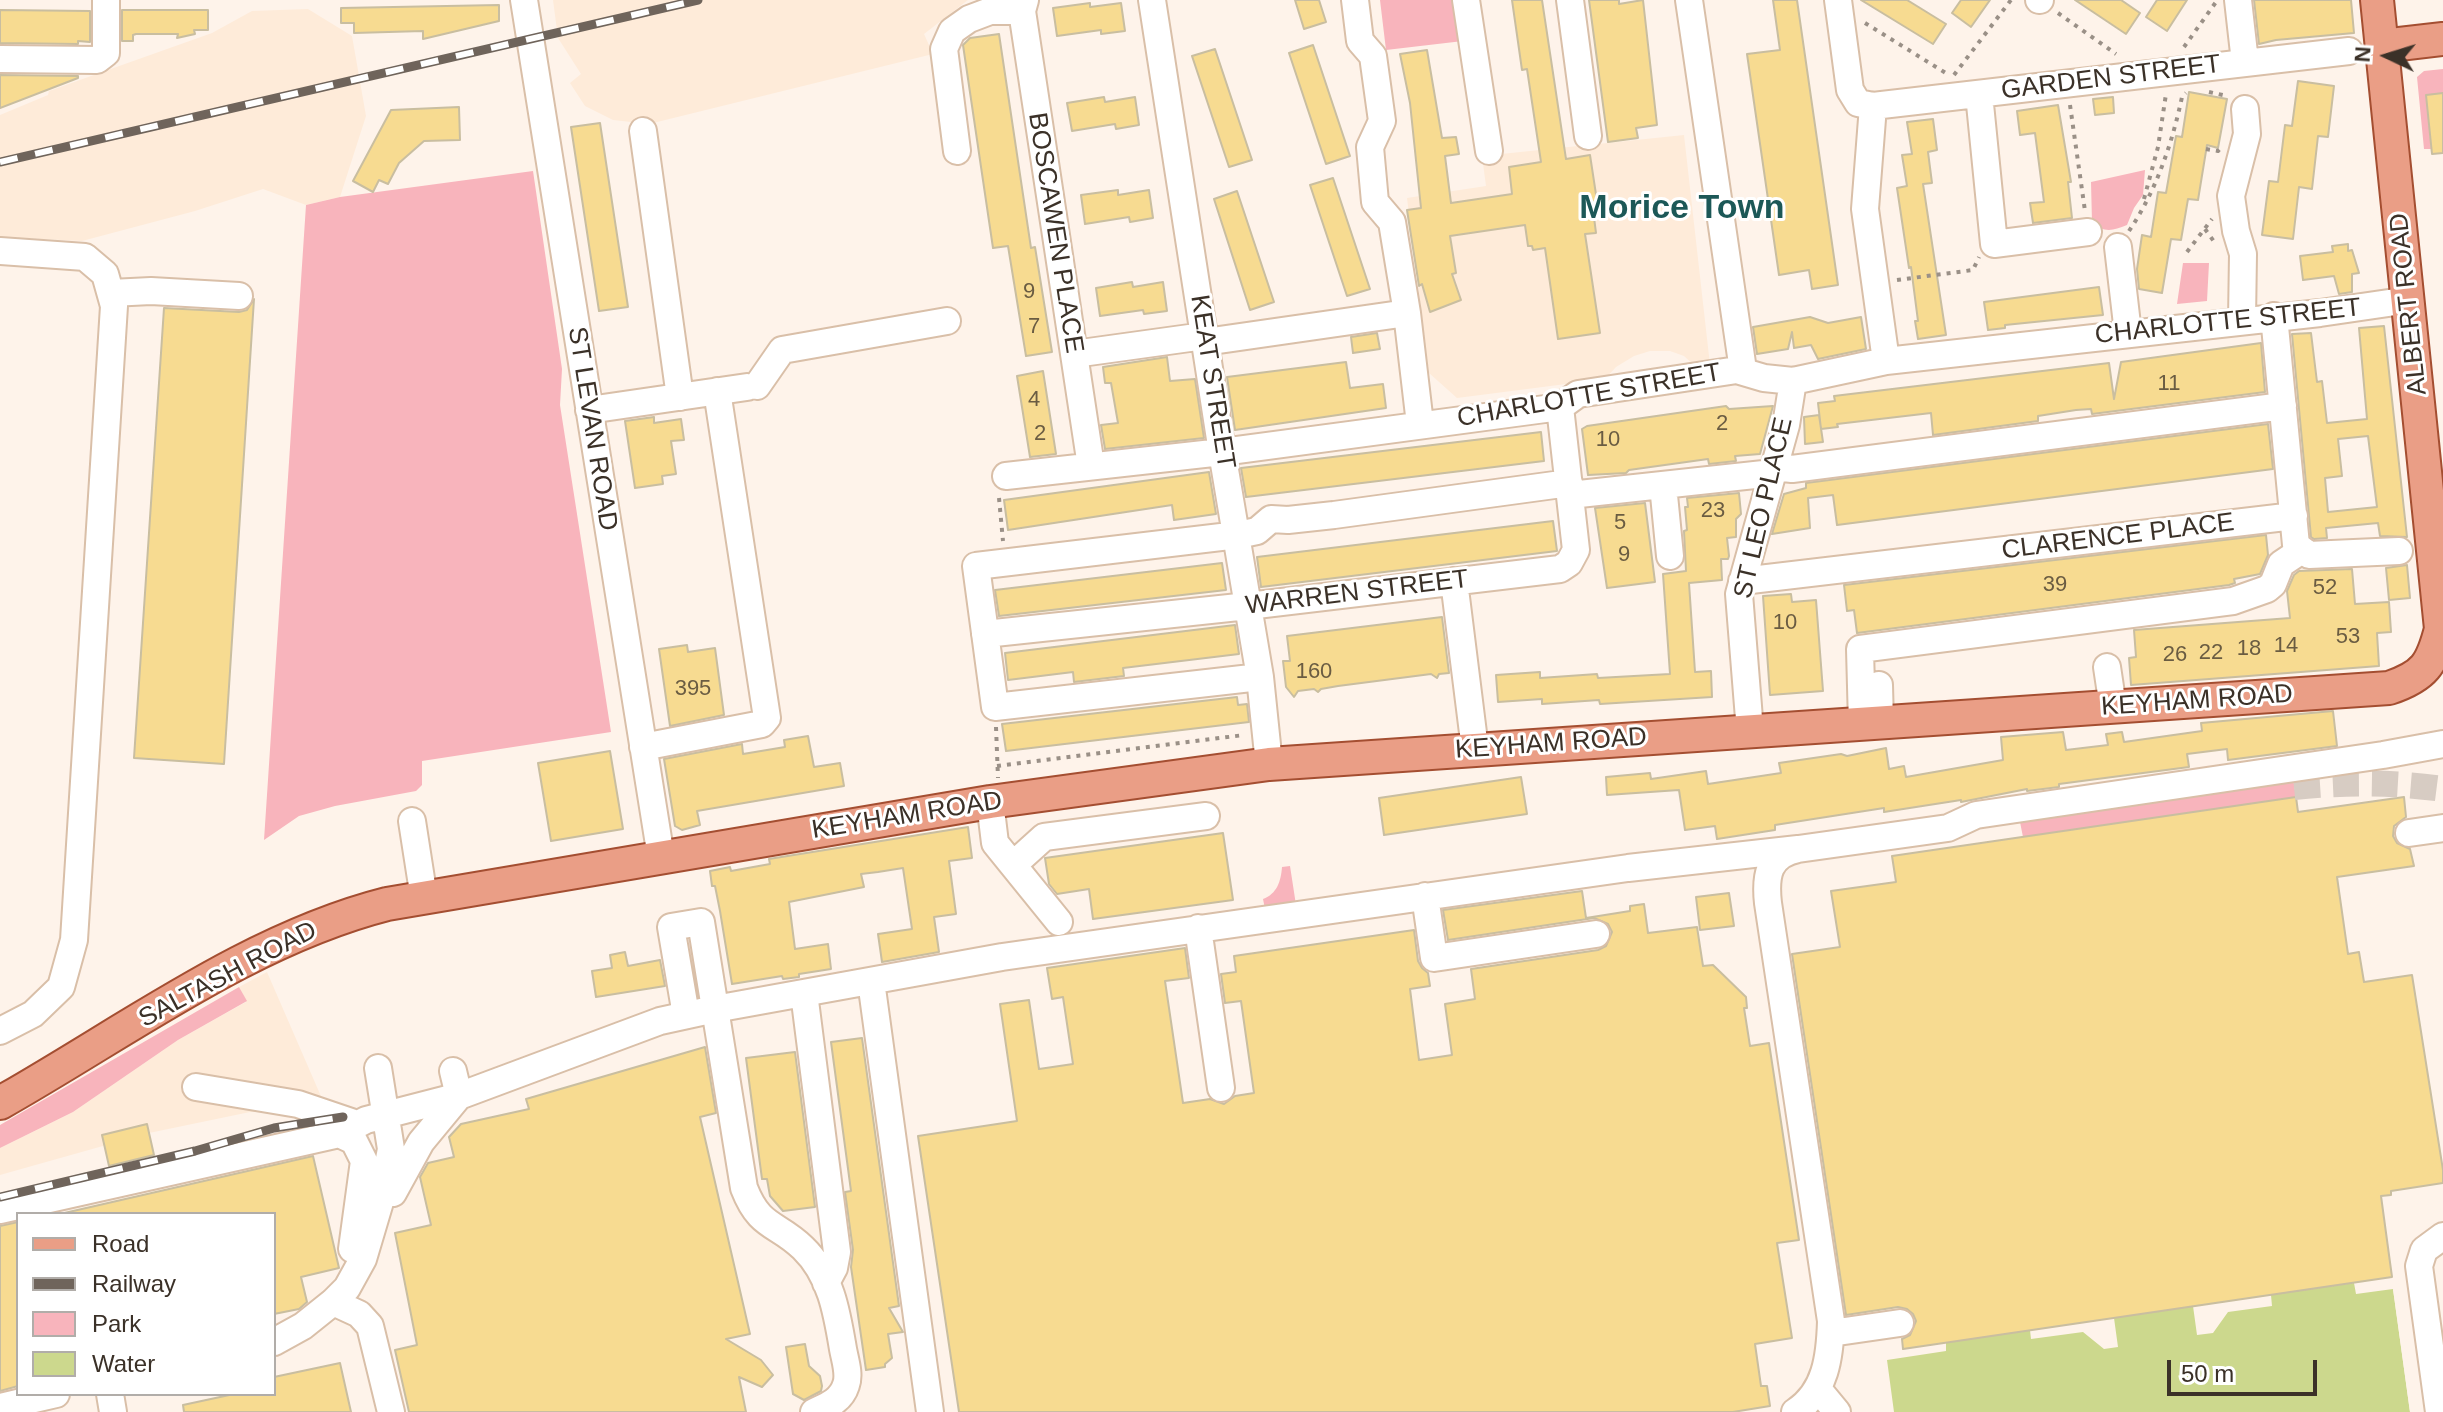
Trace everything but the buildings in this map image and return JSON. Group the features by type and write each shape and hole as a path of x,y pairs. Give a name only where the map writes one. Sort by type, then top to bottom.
{"main road":[{"name":"ALBERT ROAD","path":"2377,0 2438,553 2441,629 2434,655"},
{"path":"2382,46 2443,39"},
{"name":"KEYHAM ROAD","path":"661,857 990,802 1269,764 2389,688 2423,672 2434,655"},
{"name":"SALTASH ROAD","path":"0,1103 281,940 346,914 661,857"}],"street":[{"path":"0,59 97,60 106,53 106,0"},
{"name":"ST LEVAN ROAD","path":"524,0 661,857"},
{"name":"KEAT STREET","path":"1152,0 1260,677 1269,764"},
{"path":"1355,0 1360,41 1373,56 1382,121 1370,147 1375,202 1392,222 1420,424"},
{"path":"1466,0 1489,151"},
{"path":"1570,0 1588,136"},
{"path":"1689,0 1743,370"},
{"path":"2238,0 2245,62"},
{"path":"1838,3 1850,90 1858,103 1873,106 1865,209 1886,361"},
{"path":"957,151 944,49 952,31 969,19 990,11 1024,5"},
{"name":"BOSCAWEN PLACE","path":"1024,5 1091,466"},
{"name":"GARDEN STREET","path":"1873,106 2349,51"},
{"path":"1979,94 1994,244 2088,232"},
{"path":"2242,320 2243,254 2235,229 2231,196 2247,134 2245,109"},
{"path":"643,131 680,397"},
{"path":"2118,247 2128,333"},
{"path":"0,251 85,257 105,274 114,306 74,940 61,987 33,1014 0,1031"},
{"path":"111,293 151,291 239,296"},
{"name":"CHARLOTTE STREET","path":"1002,484 1091,466 1222,452 1560,407 1578,394 1743,370 1764,378 1793,381 1886,361 2320,313 2409,300"},
{"path":"1074,354 1407,313"},
{"path":"2274,316 2296,545 2306,552"},
{"path":"589,410 752,386 782,350 947,321"},
{"name":"ST LEO PLACE","path":"1750,731 1739,594 1786,425 1793,381"},
{"path":"643,747 762,724 767,718 717,391"},
{"path":"1260,677 995,707 976,566 1238,535 1257,531 1271,519 1288,520 1569,489 1663,485 2283,406"},
{"name":"WARREN STREET","path":"985,634 1560,569 1569,563 1576,550 1560,407"},
{"path":"1663,485 1670,556"},
{"name":"CLARENCE PLACE","path":"1742,581 2294,516"},
{"path":"1871,724 1860,649 2233,601 2273,584 2281,564 2306,552 2399,551"},
{"path":"1454,581 1475,749"},
{"path":"2107,667 2113,707"},
{"path":"1871,724 1879,685"},
{"path":"0,1210 348,1129 456,1084 633,1030 715,1009 1002,957 1198,928 1948,828 1976,815 2367,758 2443,744"},
{"path":"990,802 995,843 1059,922"},
{"path":"1013,865 1044,837 1206,816"},
{"path":"412,821 424,898"},
{"path":"2409,833 2443,828"},
{"path":"1795,1412 1810,1401 1818,1389 1831,1333 1767,891 1769,869 1781,854 1798,849"},
{"path":"1425,896 1434,958 1596,934"},
{"path":"686,1015 671,927 701,922 748,1198 753,1210 764,1222 804,1249 836,1305 848,1377 839,1397 814,1412"},
{"path":"1198,928 1221,1088"},
{"path":"871,981 930,1412"},
{"path":"804,993 837,1252 834,1268 826,1283"},
{"path":"363,1259 387,1174 391,1139 378,1068"},
{"path":"276,1341 303,1326 347,1288 410,1159 456,1084"},
{"path":"196,1087 298,1104 348,1129 364,1166 353,1247 333,1302"},
{"path":"2439,1412 2419,1266 2428,1245 2443,1236"},
{"path":"333,1302 359,1314 370,1326 391,1412"},
{"path":"1831,1333 1900,1323"},
{"path":"1818,1389 1837,1412"},
{"path":"7,1405 47,1396"},
{"path":"7,1405 47,1412"}],"path":[{"path":"1838,3 1952,78 2011,0"},
{"path":"2040,0 2158,72 2167,98 2140,214 2173,139 2182,97 2190,89"},
{"path":"2158,72 2217,0"},
{"path":"2067,84 2088,232"},
{"path":"2200,90 2224,94 2245,109"},
{"path":"2187,252 2231,196"},
{"path":"1875,283 1973,270 1975,260 1994,244"},
{"path":"1002,484 1005,561"},
{"path":"995,707 997,766 1249,735"}],"shaded area":[{"path":"553,0 968,0 924,34 933,54 649,124 613,120 585,106 570,83 581,74 558,38"},
{"path":"308,9 352,36 366,116 340,197 306,205 263,189 82,241 0,237 0,115 48,95 49,91 212,33 252,11"},
{"path":"1684,135 1710,365 1696,367 1684,356 1670,351 1650,351 1616,367 1605,379 1457,398 1429,373 1407,198 1486,186 1482,156"},
{"path":"267,972 323,1101 290,1111 250,1112 149,1133 0,1175 0,1148 73,1112 178,1040 246,1002 239,987"}],"green space":[{"path":"1380,0 1458,0 1463,41 1386,50"},
{"path":"2443,69 2443,93 2426,95 2431,149 2424,149 2417,77 2424,71"},
{"path":"2145,170 2143,195 2127,225 2108,230 2092,222 2091,182"},
{"path":"533,171 562,369 560,405 611,732 422,761 422,785 416,791 299,816 264,840 306,205 340,197"},
{"path":"2183,263 2209,263 2207,301 2177,304"},
{"path":"2293,778 2296,797 2023,837 2019,817"},
{"path":"1290,866 1296,905 1265,909 1263,899 1272,894 1277,886 1282,867"},
{"path":"239,987 247,1001 178,1040 73,1112 0,1148 0,1125"}],"water":[{"path":"2354,1283 2356,1294 2393,1289 2410,1412 1894,1412 1887,1360 1946,1351 1946,1342 2030,1330 2031,1339 2083,1332 2104,1349 2118,1347 2114,1318 2193,1306 2197,1335 2213,1333 2228,1312 2272,1306 2271,1295"}],"pier":[{"path":"2393,1289 2397,1290 2414,1412 2410,1412"}],"tunnel":[{"path":"2294,787 2368,784 2443,789"}],"railway":[{"path":"0,162 698,0"},
{"path":"0,1197 195,1151 274,1128 343,1117"}],"district":[{"name":"Morice Town","path":"1682,209"}]}
